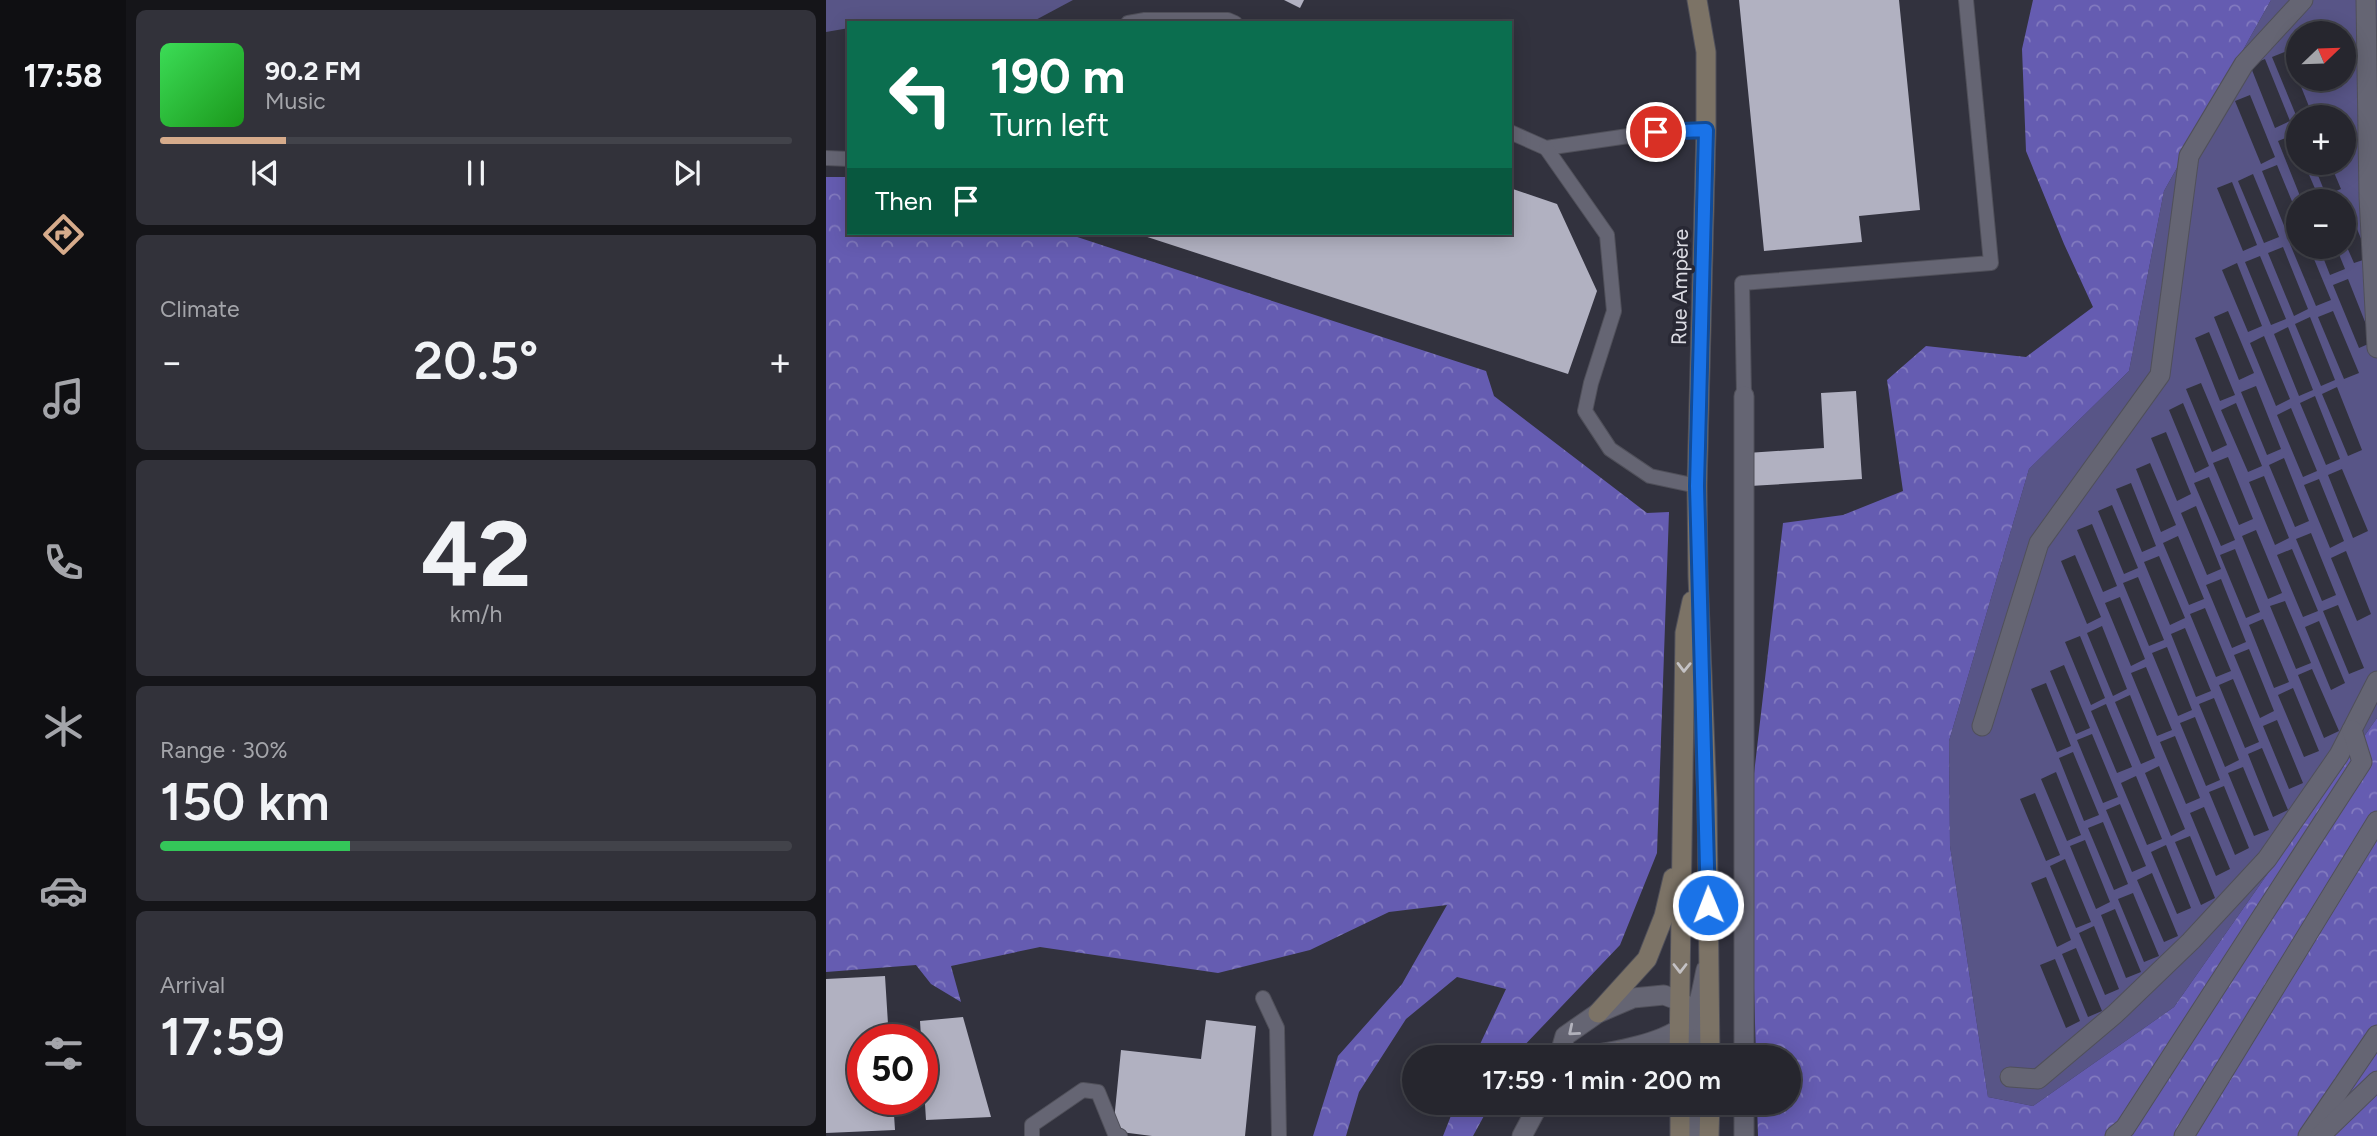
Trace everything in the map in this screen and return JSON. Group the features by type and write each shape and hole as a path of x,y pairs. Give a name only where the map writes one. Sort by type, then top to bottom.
{"main road":[{"name":"Rue Ampère","path":"1697,0 1706,52 1697,486 1707,800 1710,1045"},
{"name":"Rue Ampère","path":"1679,1045 1678,1031 1688,1006 1682,847 1685,633 1698,576"},
{"path":"1598,1013 1647,958 1664,916 1682,847"},
{"path":"1680,1115 1680,1136"},
{"path":"1709,1136 1710,1115"}],"street":[{"path":"1982,726 2039,543 2160,375 2189,156 2244,64 2303,0"},
{"path":"2366,0 2369,197 2377,348"},
{"path":"1744,396 1744,1045"},
{"path":"2010,1077 2038,1079 2115,1014 2192,941 2267,859 2339,755 2377,681"},
{"path":"2115,1136 2125,1128 2362,762 2352,730"},
{"path":"2184,1136 2377,821"},
{"path":"1694,1045 1688,1006 1709,957"},
{"path":"1562,1045 1565,1036 1598,1013 1633,998 1664,996 1688,1006"},
{"path":"1646,1045 1678,1031"},
{"path":"2308,1136 2377,1035"},
{"path":"2320,1136 2377,1081"},
{"path":"1522,1136 1534,1115"},
{"path":"1697,1115 1697,1136"},
{"path":"1744,1115 1744,1136"}],"lane":[{"path":"1744,396 1742,283 1991,263 1966,0"},
{"path":"1139,21 1230,21"},
{"path":"1546,148 1656,132 1706,130"},
{"path":"1512,133 1546,148 1607,235 1614,311 1585,411 1610,449 1650,476 1697,486"},
{"path":"826,158 847,159"},
{"path":"1263,998 1277,1028 1279,1136"},
{"path":"1032,1136 1032,1125 1083,1090 1098,1092 1115,1134 1120,1136"}],"shaded area":[{"path":"826,0 1073,0 1034,21 847,21 847,28 826,32"},
{"path":"2271,0 2377,0 2377,718 2174,1007 2033,1106 1988,1097 1950,846 1949,741 2029,469 2129,371 2164,191","holes":["2250,95 2275,157 2261,164 2235,101","2253,174 2279,237 2264,243 2238,181","2232,182 2257,245 2243,251 2217,188","2260,256 2286,319 2271,325 2245,262","2237,263 2262,326 2248,332 2222,270","2348,279 2373,342 2359,348 2333,285","2228,311 2254,373 2239,380 2214,317","2333,311 2359,373 2344,379 2318,317","2310,317 2335,380 2321,386 2295,324","2288,327 2313,390 2299,396 2274,334","2209,332 2235,395 2220,401 2195,338","2264,336 2290,399 2276,406 2250,343","2201,383 2227,445 2212,452 2186,389","2256,386 2281,449 2267,455 2241,392","2337,387 2362,450 2348,456 2322,394","2315,396 2340,459 2326,465 2300,403","2183,403 2209,466 2195,473 2169,410","2236,403 2262,466 2248,472 2221,410","2291,408 2317,471 2303,477 2277,415","2166,432 2191,494 2177,501 2151,438","2228,457 2253,519 2239,525 2213,463","2284,458 2309,521 2295,527 2269,465","2150,463 2176,525 2161,532 2136,469","2342,469 2368,531 2353,538 2328,475","2264,476 2289,538 2275,545 2249,482","2209,477 2235,540 2221,546 2194,483","2319,479 2344,541 2330,548 2304,485","2131,483 2156,546 2142,552 2116,489","2112,505 2138,568 2124,574 2098,511","2196,506 2221,569 2207,575 2181,513","2092,524 2117,586 2103,592 2077,530","2256,530 2282,593 2268,599 2242,536","2311,533 2336,595 2322,601 2296,539","2178,536 2204,599 2189,605 2163,543","2235,549 2260,612 2246,618 2220,555","2292,549 2318,611 2303,617 2277,555","2346,551 2371,614 2357,621 2331,558","2075,555 2101,617 2087,624 2061,561","2159,556 2185,618 2170,625 2144,562","2138,577 2164,640 2149,646 2123,583","2221,579 2246,642 2232,648 2206,585","2120,597 2145,659 2131,666 2105,603","2285,601 2311,663 2296,669 2270,606","2338,605 2364,668 2349,674 2323,611","2205,608 2231,671 2216,677 2190,614","2263,619 2289,682 2274,688 2249,625","2319,621 2345,683 2331,690 2305,627","2102,626 2127,689 2113,696 2087,633","2185,628 2211,691 2196,697 2171,634","2080,636 2105,698 2091,705 2065,642","2167,647 2192,710 2178,716 2152,653","2249,649 2274,711 2260,718 2234,655","2064,665 2090,728 2076,734 2050,671","2146,667 2172,730 2157,736 2131,673","2312,669 2339,731 2324,738 2298,675","2233,679 2259,742 2245,748 2219,685","2046,683 2071,746 2057,752 2031,689","2293,688 2319,751 2304,757 2278,695","2130,695 2155,758 2141,764 2115,702","2214,698 2239,760 2225,767 2199,704","2106,704 2132,767 2117,773 2091,711","2195,717 2220,780 2206,786 2180,723","2277,720 2303,783 2289,789 2263,726","2092,734 2118,797 2103,803 2077,740","2175,736 2200,798 2186,804 2160,742","2262,748 2288,810 2273,817 2248,754","2073,752 2099,815 2084,821 2059,758","2159,766 2185,829 2171,836 2145,773","2243,767 2269,830 2254,836 2228,773","2056,772 2081,835 2067,841 2041,779","2136,776 2162,839 2147,845 2121,783","2224,786 2249,848 2235,855 2209,792","2035,793 2060,855 2046,861 2020,799","2120,804 2146,866 2132,872 2106,810","2204,807 2230,869 2216,876 2190,813","2103,822 2128,884 2114,890 2088,828","2190,836 2215,898 2201,905 2175,842","2085,840 2110,902 2096,909 2070,846","2166,845 2191,908 2177,914 2151,852","2065,859 2091,922 2076,928 2050,866","2152,873 2178,936 2164,942 2137,880","2046,877 2071,940 2057,947 2031,883","2133,893 2159,956 2144,962 2118,899","2115,909 2141,972 2126,978 2101,915","2094,926 2119,989 2105,995 2079,933","2076,948 2102,1011 2088,1017 2062,954","2055,959 2080,1021 2066,1028 2040,965"]},
{"path":"2309,175 2318,175 2324,189 2315,189"}],"green space":[{"path":"2033,0 2271,0 2164,191 2129,371 2029,469 1949,741 1950,846 1988,1097 2033,1106 2174,1007 2377,718 2377,1136 1758,1136 1757,1115 1801,1115 1801,1045 1756,1045 1749,817 1783,523 1843,515 1903,491 1887,380 1926,346 2026,357 2093,307 2026,151 2022,49"},
{"path":"826,177 847,177 847,235 1071,235 1486,371 1494,396 1647,513 1669,512 1657,853 1620,945 1525,1045 1480,1045 1506,989 1457,977 1406,1019 1359,1092 1346,1136 1313,1136 1338,1056 1402,984 1447,905 1389,912 1310,950 1218,973 1040,947 951,966 961,1002 931,984 916,965 826,972"},
{"path":"1451,1115 1484,1115 1473,1136 1443,1136"}],"building":[{"path":"1284,0 1304,0 1300,8"},
{"path":"1739,0 1899,0 1920,210 1859,216 1862,242 1764,251"},
{"path":"1512,189 1557,204 1597,291 1568,374 1141,235 1512,235"},
{"path":"1856,391 1862,479 1750,486 1747,453 1824,448 1821,393"},
{"path":"885,976 888,1024 847,1024 847,1115 894,1115 895,1130 826,1133 826,979"},
{"path":"963,1017 991,1117 926,1120 926,1115 938,1115 938,1024 920,1024 920,1021"},
{"path":"1206,1020 1256,1026 1245,1136 1152,1136 1113,1131 1121,1050 1201,1059"}],"route":[{"path":"1656,132 1706,130 1697,486 1708,905"}]}
